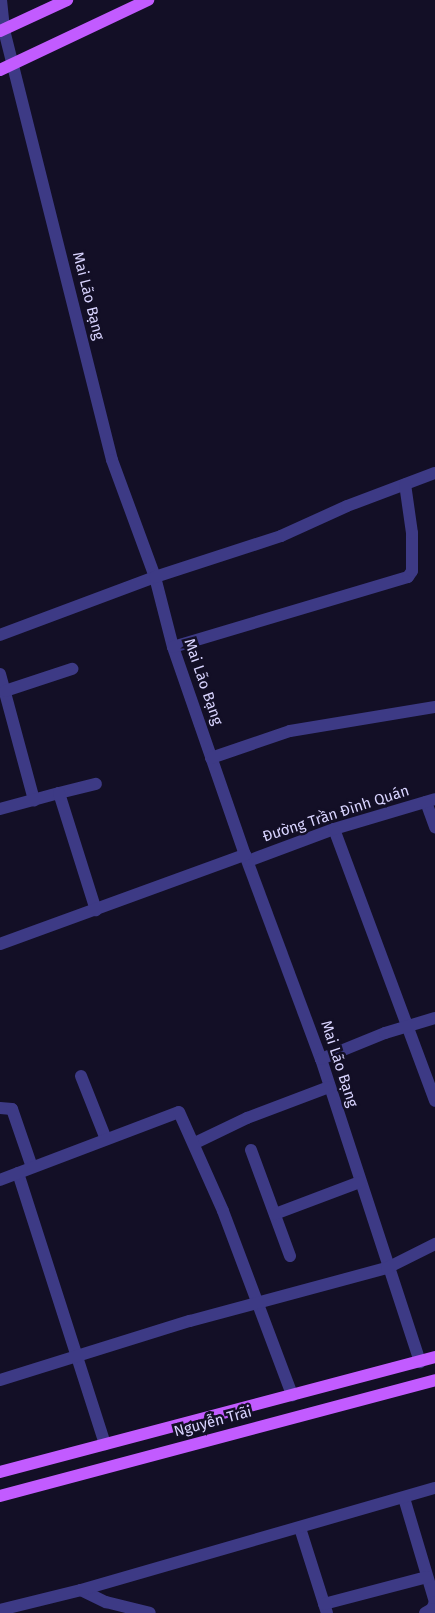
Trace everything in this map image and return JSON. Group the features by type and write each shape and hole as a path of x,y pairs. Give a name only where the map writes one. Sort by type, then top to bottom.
{"main road":[{"path":"2,31 67,0"},
{"path":"0,70 148,0"},
{"name":"Nguyễn Trãi","path":"0,1472 435,1357"},
{"path":"420,1362 435,1369"},
{"name":"Nguyễn Trãi","path":"0,1496 435,1380"}],"street":[{"name":"Mai Lão Bạng","path":"1,0 2,31 14,63 112,460 155,576 173,647 211,758 321,1059 387,1268 420,1362"},
{"path":"0,635 155,576 281,536 346,506 435,473"},
{"path":"173,647 408,577 412,571 412,533 405,484"},
{"path":"5,691 72,668"},
{"path":"0,674 34,800"},
{"path":"211,758 290,731 435,707"},
{"path":"0,809 96,784"},
{"path":"59,794 96,910"},
{"path":"431,800 435,827"},
{"name":"Đường Trần Đình Quán","path":"0,944 246,858 431,800"},
{"path":"334,829 435,1101"},
{"path":"321,1059 435,1018"},
{"path":"82,1076 106,1139"},
{"path":"195,1143 247,1118 330,1087"},
{"path":"0,1108 7,1106 12,1109 32,1167"},
{"path":"0,1180 176,1111 182,1114 259,1304 292,1395"},
{"path":"251,1150 290,1256"},
{"path":"18,1173 105,1444"},
{"path":"275,1214 360,1182"},
{"path":"0,1380 76,1358 190,1321 259,1304 387,1268 435,1244"},
{"path":"0,1610 32,1607 81,1590 435,1488"},
{"path":"404,1498 435,1602 432,1609 425,1613"},
{"path":"300,1528 326,1609 427,1577"},
{"path":"81,1590 106,1602 150,1613"}]}
